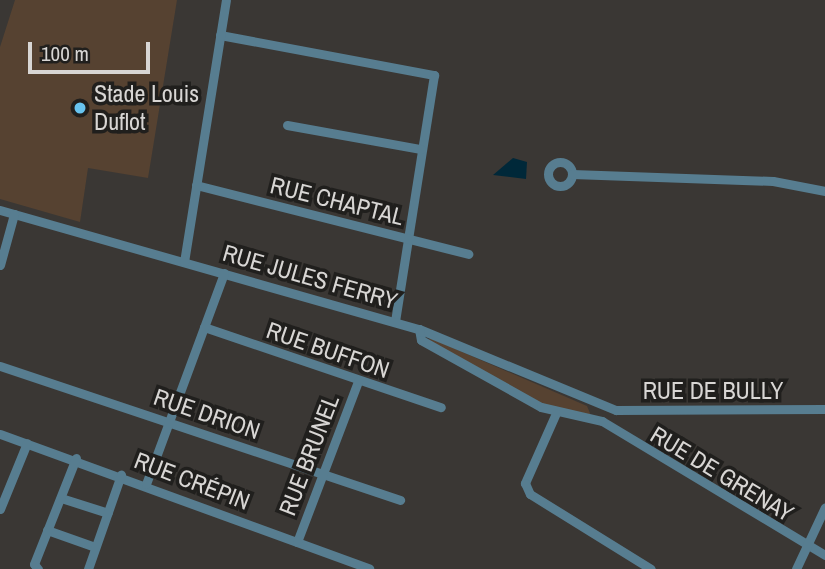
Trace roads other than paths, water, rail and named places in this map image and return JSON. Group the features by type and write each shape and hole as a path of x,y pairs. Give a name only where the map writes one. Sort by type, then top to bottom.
{"street":[{"path":"184,262 226,0"},
{"path":"220,35 426,69 434,75 406,238 395,321"},
{"path":"287,125 421,149"},
{"path":"572,174 773,181 825,191"},
{"name":"RUE CHAPTAL","path":"196,185 468,254"},
{"name":"RUE JULES FERRY","path":"0,210 395,321 602,406"},
{"path":"0,265 13,214"},
{"path":"146,484 224,273"},
{"name":"RUE BUFFON","path":"204,327 441,407"},
{"path":"419,329 421,340 556,413 602,421 602,406"},
{"name":"RUE DRION","path":"0,366 400,500"},
{"name":"RUE BRUNEL","path":"297,542 358,381"},
{"name":"RUE DE BULLY","path":"602,406 616,411 825,409"},
{"path":"556,413 525,483 530,494 651,569"},
{"name":"RUE DE GRENAY","path":"602,421 809,548 825,555"},
{"name":"RUE CRÉPIN","path":"0,434 76,458 369,568"},
{"path":"0,509 27,443"},
{"path":"38,569 34,564 76,458"},
{"path":"88,569 121,475"},
{"path":"61,498 108,513"},
{"path":"796,569 809,548 825,507"},
{"path":"47,530 96,547"}],"water":[{"path":"513,158 527,162 526,179 493,175"}],"place":[{"name":"Stade Louis Duflot","path":"80,108"}]}
